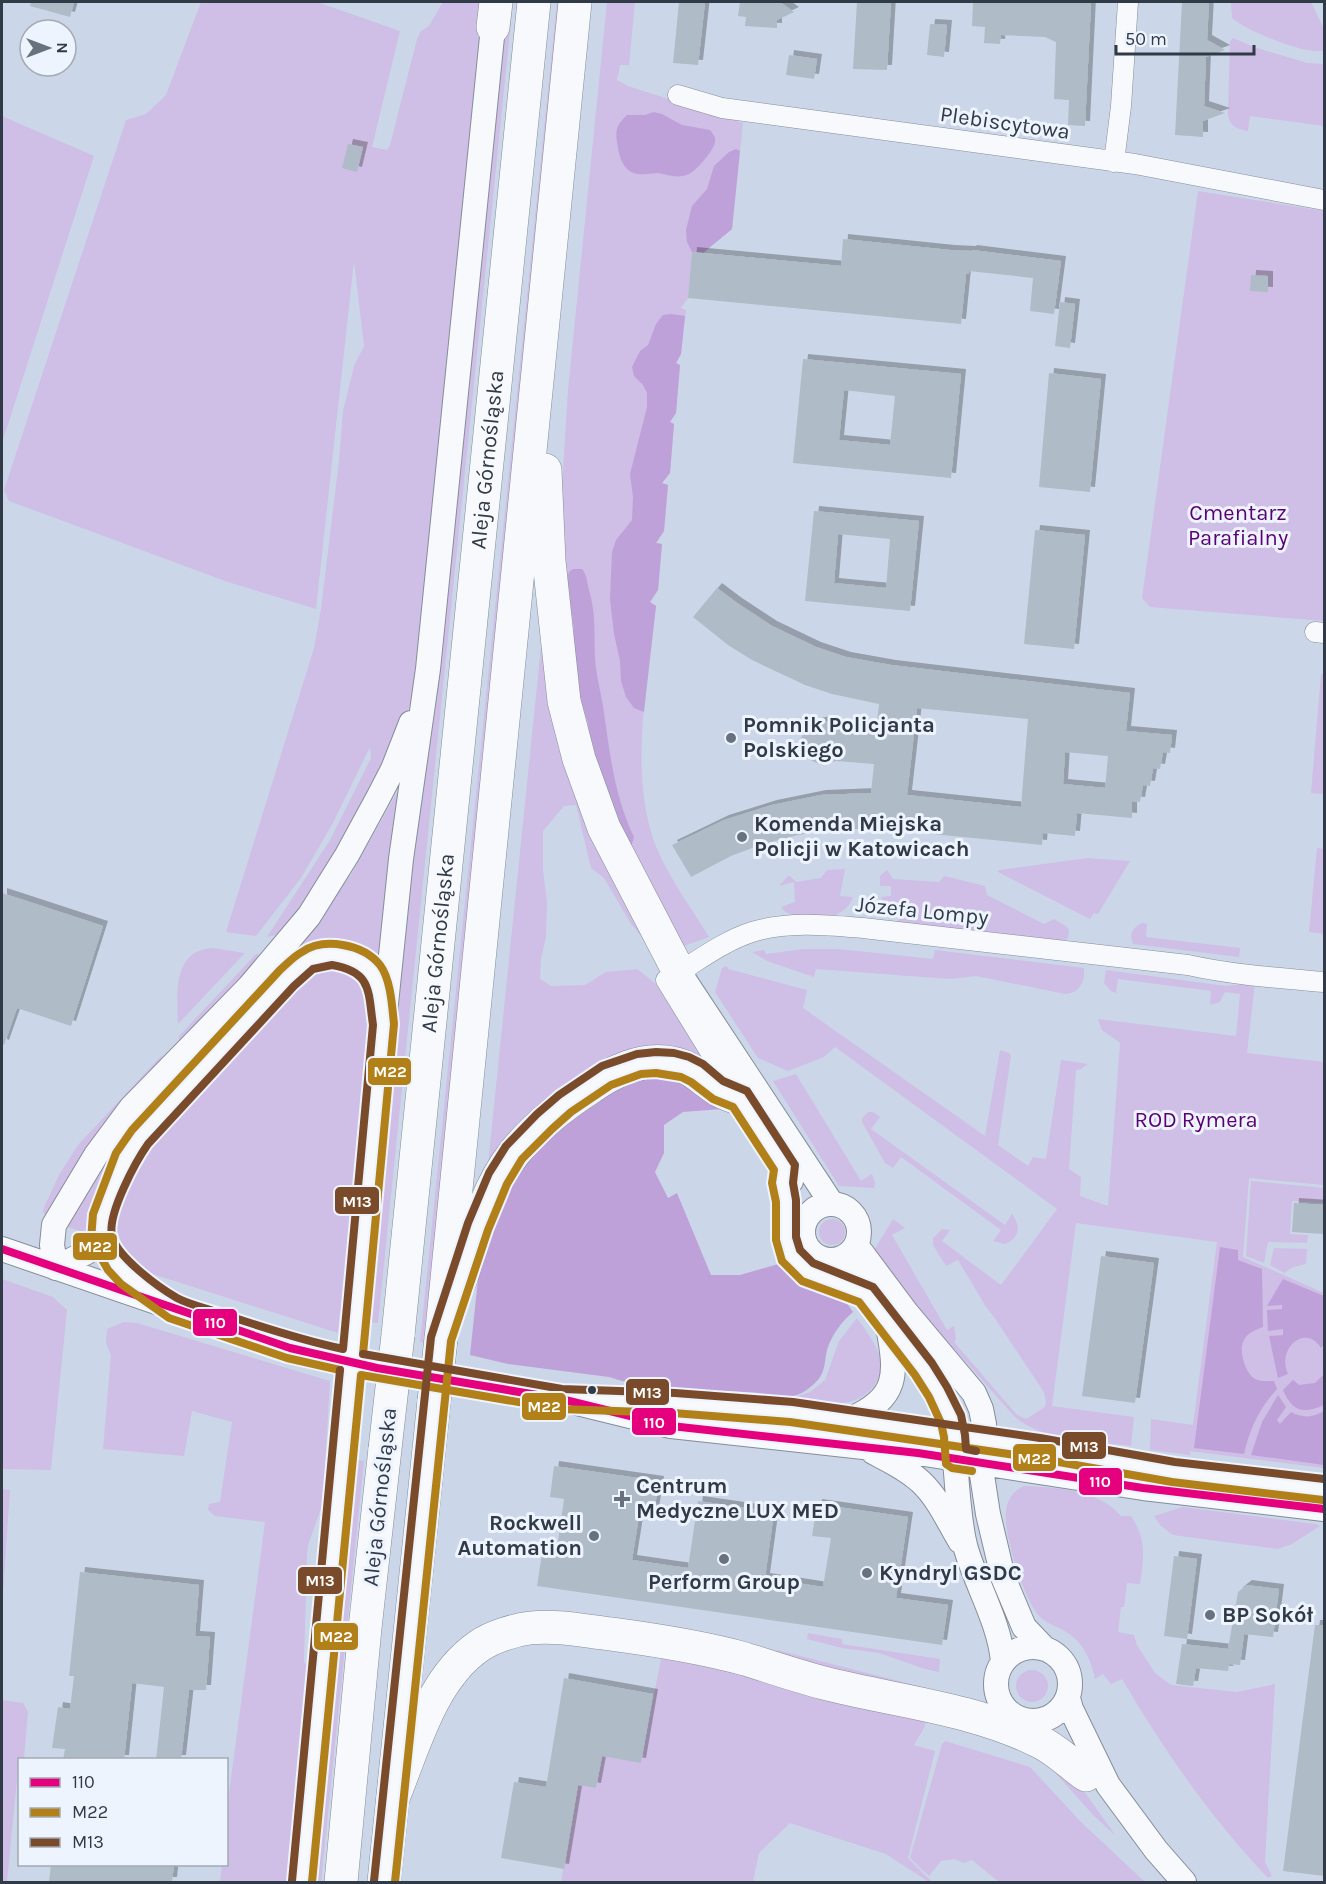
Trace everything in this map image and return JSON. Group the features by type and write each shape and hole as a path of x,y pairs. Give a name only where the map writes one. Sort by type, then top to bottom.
{"highway":[{"name":"Aleja Górnośląska","path":"341,1882 365,1628 398,1335 534,2"},
{"name":"Aleja Górnośląska","path":"384,1882 441,1339 575,2"},
{"path":"540,351 549,561 564,701 579,759 604,828 679,972"},
{"path":"441,1339 478,1226 498,1179 514,1153 545,1121 566,1104 606,1076 656,1062 685,1067 697,1073 718,1090 740,1099"},
{"path":"393,1798 430,1706 443,1682 462,1661 479,1646 493,1639 528,1629 551,1627 665,1642 720,1653 823,1683 986,1721 1038,1740 1054,1749 1070,1764 1097,1780"}],"street":[{"path":"1114,162 1121,106 1128,2"},
{"path":"302,1882 384,1025 401,860 428,669 494,10"},
{"name":"Plebiscytowa","path":"678,95 722,108 1114,162 1324,200"},
{"path":"56,1268 52,1245 54,1225 96,1155 131,1108 249,987 309,916 347,855 393,769 418,705 428,669"},
{"name":"Józefa Lompy","path":"679,972 716,949 751,932 776,927 817,925 864,928 1178,964 1228,974 1324,982"},
{"path":"92,1280 109,1197 126,1157 140,1137 174,1099 287,978 308,960 320,956 344,955 353,958 371,972 377,983 384,1025"},
{"path":"807,1218 785,1168 666,980 679,972 832,1204"},
{"path":"785,1168 782,1183 786,1201 786,1239 791,1255 807,1272 865,1293"},
{"path":"837,1260 852,1251 859,1237 856,1220 851,1212 842,1206 832,1204 818,1208 807,1218 804,1226 806,1244 819,1257 837,1260 855,1277 888,1326 924,1369 951,1419 961,1528 965,1548 999,1641 1003,1662"},
{"path":"6,1251 54,1225"},
{"path":"56,1268 87,1252 101,1238"},
{"path":"101,1238 116,1263 127,1275 173,1308"},
{"path":"856,1245 906,1312 974,1393 984,1424 981,1451 986,1498 996,1551 1014,1606 1024,1627 1045,1649 1059,1657 1069,1673 1068,1698 1097,1780"},
{"path":"6,1251 290,1348 377,1368 561,1399 671,1426 866,1448 955,1447"},
{"path":"849,1420 874,1407 886,1395 891,1384 893,1353 888,1326"},
{"path":"561,1399 739,1406 849,1420 955,1447 981,1451 1324,1490"},
{"path":"866,1448 908,1471 921,1482 932,1494 965,1548"},
{"path":"981,1451 1033,1472 1143,1488 1324,1509"},
{"path":"986,1498 1008,1478 1033,1472"},
{"path":"1045,1649 1022,1648 1012,1653 1003,1662 996,1681 999,1699 1012,1715 1048,1728 1063,1740 1184,1882"},
{"path":"1032,1721 1050,1718 1057,1713 1068,1698"}],"green space":[{"path":"201,2 317,2 400,31 372,147 387,150 421,31 429,26 443,2 485,2 415,688 399,739 329,869 281,934 267,937 330,840 371,758 370,747 333,823 301,878 256,936 226,932 314,648 321,609 343,411 354,366 364,346 354,261 316,609 228,582 9,501 4,490 126,120 146,114 166,95"},
{"path":"507,2 513,2 378,1323 368,1322 413,854 435,712"},
{"path":"557,2 563,2 427,1343 420,1342"},
{"path":"607,2 635,2 629,65 620,65 617,80 628,86 743,123 732,229 703,253 692,252 688,298 681,308 686,310 681,354 676,363 680,365 676,413 670,422 674,424 670,473 662,483 668,485 664,531 656,543 662,544 658,590 650,602 656,606 643,725 643,785 647,814 654,841 665,866 709,937 684,946 672,941 583,738 560,517 568,390"},
{"path":"1231,2 1311,2 1324,29 1324,50 1305,50 1249,29 1232,18"},
{"path":"1233,38 1254,47 1307,63 1324,64 1324,126 1250,116 1248,131 1234,126 1229,120 1228,112 1230,41"},
{"path":"2,116 94,156 2,443"},
{"name":"Cmentarz Parafialny","path":"1198,191 1324,211 1324,621 1150,607 1142,598"},
{"path":"542,637 665,964 631,924 604,878 591,868 576,805 564,806 543,831 543,870 547,902 546,937 541,959 540,979 551,986 585,985 606,972 637,969 655,983 712,1072 487,1174"},
{"path":"1321,674 1324,674 1324,794 1311,793"},
{"path":"399,789 379,964 360,949 343,941 326,941 302,949 175,1083 88,1234 65,1226 111,1151 148,1107 303,940 352,873"},
{"path":"1317,848 1324,849 1324,934 1309,932"},
{"path":"1088,858 1130,861 1098,914 1094,913 1090,919 998,872 999,870"},
{"path":"845,869 840,896 853,897 841,912 835,915 798,916 785,912 781,907 795,902 794,882 779,886 788,876 796,882 821,878 827,870"},
{"path":"887,870 893,879 939,882 944,876 985,886 987,895 1044,924 1054,919 1066,926 1069,930 1068,938 1063,941 897,922 901,916 894,911 888,914 881,897 891,896 891,886 880,886 880,876"},
{"path":"1142,923 1147,924 1146,937 1240,948 1239,957 1133,944 1132,932"},
{"path":"213,948 245,953 178,1024 178,988 184,965 190,957 200,951"},
{"path":"803,949 839,949 933,959 935,950 1084,968 1084,973 1083,982 1078,989 1065,994 976,976 949,979 816,969 814,977 767,961 752,952 764,950 766,954"},
{"path":"256,954 263,955 179,1042 179,1036"},
{"name":"ROD Rymera","path":"727,966 728,969 807,990 803,1008 985,1136 1000,1050 1009,1053 1011,1056 998,1145 1028,1166 1033,1157 1046,1159 1061,1060 1088,1064 1076,1070 1069,1169 1081,1177 1080,1196 1108,1206 1120,1043 1102,1030 1098,1019 1236,1036 1240,994 1225,992 1220,1002 1210,1005 1211,991 1118,979 1116,993 1104,983 1106,970 1226,986 1255,983 1247,1053 1324,1062 1324,1185 1249,1178 1243,1257 1324,1293 1324,1468 1190,1451 1190,1455 1150,1450 1151,1419 1193,1425 1217,1242 1076,1223 1052,1406 1134,1417 1131,1446 1055,1436 1028,1426 1015,1417 915,1305 874,1250 893,1219 905,1228 892,1235 947,1330 954,1326 956,1339 954,1342 1017,1415 1026,1419 1045,1407 1044,1392 986,1307 958,1260 946,1266 933,1245 933,1238 942,1229 950,1230 942,1241 1001,1285 1057,1209 835,1047 824,1057 788,1071 758,1058 715,992 722,968"},
{"path":"332,968 347,972 359,980 366,991 368,1007 374,1008 345,1311 340,1311 338,1333 143,1271 127,1254 118,1232 113,1233 115,1203 146,1144 300,978 304,982 319,971"},
{"path":"162,1055 161,1060 46,1216 43,1212 44,1207 59,1175 78,1145"},
{"path":"796,1074 861,1181 872,1174 874,1188 839,1186 773,1081"},
{"path":"868,1112 873,1112 880,1117 871,1129 1005,1225 1012,1214 1018,1227 1014,1238 1005,1244 993,1241 1001,1230 901,1157 893,1168 885,1163 862,1122 862,1118"},
{"path":"1251,1181 1324,1188 1324,1203 1292,1201 1290,1234 1308,1235 1307,1243 1268,1242 1264,1263 1246,1256"},
{"path":"832,1219 841,1223 845,1232 841,1241 832,1245 823,1241 819,1232 823,1223"},
{"path":"1274,1248 1307,1249 1306,1264 1293,1267 1284,1273 1270,1265"},
{"path":"2,1279 53,1297 67,1310 51,1470 2,1469"},
{"path":"857,1318 874,1343 880,1359 879,1375 872,1389 859,1399 843,1403 796,1397 810,1392 825,1380 839,1341"},
{"path":"124,1322 137,1323 330,1381 323,1503 307,1554 304,1662 311,1669 291,1882 220,1882 222,1866 228,1866 228,1804 265,1522 215,1516 208,1510 209,1504 220,1502 232,1422 192,1411 184,1456 103,1449 111,1355 106,1343 107,1329"},
{"path":"356,1460 364,1461 321,1882 314,1882 353,1463"},
{"path":"1024,1486 1049,1487 1089,1495 1112,1507 1121,1516 1131,1516 1142,1541 1143,1565 1140,1584 1127,1583 1118,1632 1134,1635 1137,1645 1155,1673 1171,1685 1237,1692 1275,1684 1265,1862 1272,1876 1268,1878 1208,1807 1172,1758 1122,1679 1111,1684 1103,1674 1095,1679 1088,1657 1075,1639 1039,1616 1033,1608 1011,1550 1006,1521 1009,1500 1017,1490"},
{"path":"2,1489 10,1490 2,1609"},
{"path":"1183,1507 1320,1526 1292,1544 1278,1549 1173,1535 1161,1526 1154,1516"},
{"path":"808,1633 842,1639 842,1644 940,1659 939,1672 879,1653 842,1648 807,1639"},
{"path":"777,1650 934,1690 932,1698 775,1659"},
{"path":"661,1659 759,1674 927,1717 924,1728 914,1745 935,1751 908,1858 932,1882 886,1854 790,1823 759,1853 753,1882 561,1882 578,1785 596,1788 602,1756 641,1762"},
{"path":"1032,1670 1043,1675 1048,1686 1043,1697 1032,1702 1021,1697 1016,1686 1021,1675"},
{"path":"2,1700 23,1703 28,1712 24,1758 18,1758 7,1882 2,1882"},
{"path":"948,1727 1017,1738 1081,1787 1116,1836 1094,1816 1042,1758 1022,1748"},
{"path":"945,1741 1030,1767 1080,1821 1145,1882 999,1882 972,1860 964,1863 954,1859 941,1861 929,1876 910,1858 942,1744"}],"shaded area":[{"path":"654,112 682,125 710,130 714,136 715,142 712,150 689,174 670,176 658,173 639,174 630,171 624,165 617,142 618,126 627,115 645,115"},
{"path":"736,149 740,151 732,229 703,253 692,252 687,242 686,230 692,206 707,189 714,166 729,152"},
{"path":"663,315 685,316 681,354 676,363 680,365 676,413 670,422 674,424 670,473 662,483 668,485 664,531 656,543 662,544 658,590 650,602 656,606 644,712 634,708 626,697 621,681 610,599 612,552 616,540 632,520 633,497 630,474 647,407 647,393 634,376 632,367 640,351 648,345 656,324"},
{"path":"573,569 584,571 591,599 596,665 611,760 622,807 634,837 632,844 628,845 590,742 588,723 575,682 572,650 574,629 567,579 569,572"},
{"path":"668,1072 722,1109 683,1112 664,1125 664,1153 655,1172 668,1198 677,1193 711,1275 740,1275 785,1262 847,1297 844,1299 853,1312 831,1339 819,1379 810,1388 797,1395 659,1388 609,1377 508,1364 470,1355 478,1279 490,1227 525,1156 620,1082"},
{"path":"1220,1247 1238,1250 1238,1260 1262,1269 1263,1327 1246,1337 1242,1344 1242,1355 1251,1376 1260,1381 1274,1381 1277,1389 1256,1419 1244,1454 1194,1448"},
{"path":"1283,1279 1324,1296 1324,1344 1321,1348 1315,1341 1308,1338 1301,1338 1294,1342 1286,1355 1285,1364 1288,1374 1278,1378 1269,1336 1283,1335 1283,1329 1268,1331 1267,1310 1282,1309 1282,1305 1267,1306"},
{"path":"1324,1374 1324,1405 1305,1410 1290,1403 1283,1390 1293,1380 1299,1385 1315,1383"},
{"path":"1278,1395 1286,1407 1277,1420 1280,1424 1291,1412 1308,1416 1324,1411 1324,1465 1251,1455 1262,1422"}],"building":[{"path":"31,2 74,2 70,17 30,6"},
{"path":"679,2 705,2 698,65 673,63"},
{"path":"740,2 780,2 794,12 777,20 777,28 745,26 746,17 738,16"},
{"path":"857,2 891,2 887,70 853,69"},
{"path":"973,2 1091,3 1085,126 1068,125 1069,100 1054,99 1056,42 1045,37 1001,35 1000,44 984,43 985,27 972,26"},
{"path":"1182,2 1209,2 1207,40 1225,50 1206,57 1204,106 1225,113 1203,121 1203,137 1175,135"},
{"path":"930,24 947,25 944,57 927,55"},
{"path":"789,55 817,59 814,79 786,75"},
{"path":"348,144 363,147 357,172 342,168"},
{"path":"843,239 950,250 972,250 1061,261 1054,314 1030,311 1033,278 969,271 969,274 966,274 961,324 688,298 692,252 841,266"},
{"path":"1251,275 1268,276 1268,292 1250,291"},
{"path":"1060,302 1075,304 1070,348 1055,346"},
{"path":"803,359 961,374 951,478 793,463","holes":["844,390 895,396 890,445 839,440"]},
{"path":"1049,373 1101,379 1090,492 1039,487"},
{"path":"814,511 919,521 910,611 805,601","holes":["838,534 890,539 886,588 834,583"]},
{"path":"1035,530 1085,535 1074,649 1024,644"},
{"path":"717,588 772,626 816,647 846,657 891,665 1130,693 1126,731 1172,735 1170,753 1163,752 1160,769 1153,768 1150,786 1143,785 1140,802 1132,801 1132,818 1077,813 1075,836 1043,833 1042,845 872,828 825,831 760,845 731,856 691,877 672,845 724,820 772,805 821,795 871,793 874,764 836,761 821,765 806,758 801,746 801,738 812,724 825,721 839,729 876,731 879,704 832,694 805,685 752,660 728,645 693,617","holes":["917,708 1028,719 1021,807 907,795","1065,752 1108,756 1105,788 1063,784"]},
{"path":"2,893 103,926 71,1026 17,1008 4,1045 2,1044"},
{"path":"1294,1203 1324,1205 1324,1234 1292,1232"},
{"path":"1101,1256 1154,1263 1135,1403 1082,1396"},
{"path":"554,1466 659,1481 654,1512 640,1510 632,1560 673,1566 688,1568 698,1501 774,1512 765,1578 823,1587 831,1538 812,1536 817,1504 908,1517 896,1598 948,1605 942,1645 537,1586 543,1547 557,1549 564,1499 550,1497"},
{"path":"1174,1556 1197,1559 1187,1639 1164,1636"},
{"path":"80,1572 199,1585 195,1636 210,1637 206,1690 189,1690 181,1758 156,1758 164,1687 132,1683 124,1758 63,1758 65,1749 52,1748 58,1707 70,1709 74,1676 69,1676"},
{"path":"1247,1585 1279,1589 1273,1637 1244,1634 1240,1665 1229,1664 1228,1671 1196,1668 1193,1686 1176,1684 1182,1644 1228,1649 1238,1592"},
{"path":"1315,1625 1324,1625 1324,1876 1283,1871"},
{"path":"564,1678 653,1694 641,1763 602,1756 596,1788 578,1785 564,1869 501,1858 514,1782 546,1787"},
{"path":"51,1866 174,1866 172,1882 49,1882"}],"transit line":[{"name":"M22","path":"340,1370 287,1358 169,1318 121,1284 108,1270 91,1240 93,1214 116,1153 132,1130 280,970 293,958 311,947 332,944 364,952 380,965 387,978 393,1009 394,1024 363,1354"},
{"name":"M13","path":"332,965 355,973 366,985 373,1025 343,1349 281,1333 177,1298 149,1279 130,1262 115,1244 112,1236 118,1202 148,1144 294,986 313,969 332,965"},
{"name":"M13","path":"374,1881 431,1337 468,1223 489,1173 506,1146 559,1095 602,1066 637,1054 656,1052 689,1057 703,1064 723,1081 747,1091 795,1165 793,1183 796,1200 796,1237 800,1250 813,1263 873,1287 932,1363 961,1415 966,1449 976,1451"},
{"name":"M22","path":"395,1882 451,1341 488,1230 507,1184 522,1159 571,1112 611,1085 641,1074 656,1073 681,1077 713,1099 733,1107 774,1170 772,1183 776,1202 776,1240 782,1261 802,1281 859,1302 929,1397 941,1423 946,1464 952,1468 972,1471"},
{"name":"110","path":"2,1249 290,1348 377,1368 561,1399 671,1426 918,1453 1143,1488 1324,1509"},
{"name":"M13","path":"363,1354 562,1389 675,1393 793,1402 1040,1438 1175,1462 1324,1479"},
{"name":"M13","path":"292,1881 340,1370"},
{"name":"M22","path":"312,1882 361,1375 559,1409 673,1413 790,1422 1036,1458 1172,1482 1323,1500"}],"place":[{"name":"Pomnik Policjanta Polskiego","path":"731,738"},
{"name":"Komenda Miejska Policji w Katowicach","path":"742,837"},
{"name":"Centrum Medyczne LUX MED","path":"622,1499"},
{"name":"Rockwell Automation","path":"594,1536"},
{"name":"Perform Group","path":"724,1559"},
{"name":"Kyndryl GSDC","path":"867,1573"},
{"name":"BP Sokół","path":"1210,1615"}]}
